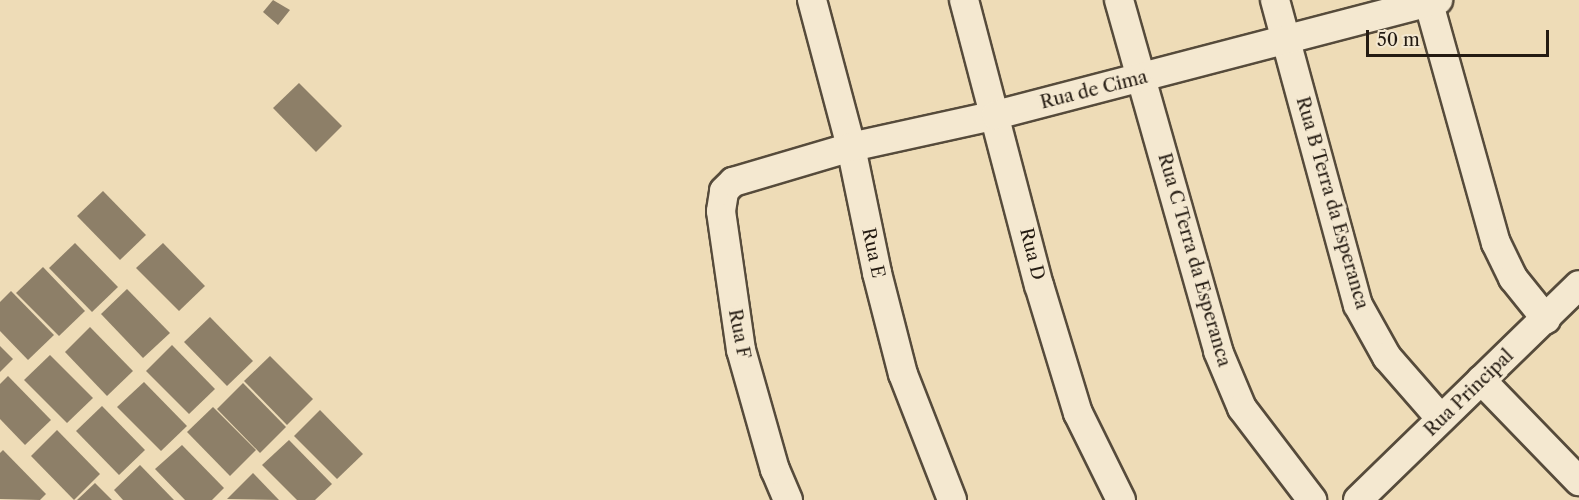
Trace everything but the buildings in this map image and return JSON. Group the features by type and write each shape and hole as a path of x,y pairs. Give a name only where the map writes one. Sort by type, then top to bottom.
{"street":[{"name":"Rua E","path":"812,0 851,147 877,273 903,374 952,500"},
{"name":"Rua D","path":"964,0 1040,285 1078,413 1120,500"},
{"name":"Rua C Terra da Esperanca","path":"1119,0 1218,351 1242,408 1312,500"},
{"name":"Rua B Terra da Esperanca","path":"1275,0 1358,305 1388,357 1441,418"},
{"name":"Rua de Cima","path":"748,175 851,147 996,115 1286,42 1432,1"},
{"path":"1432,1 1496,243 1513,278 1546,319"},
{"name":"Rua F","path":"748,175 733,183 722,199 730,285 750,386 775,470 788,500"},
{"name":"Rua Principal","path":"1372,495 1441,418 1579,285"},
{"path":"1481,380 1579,481"}]}
